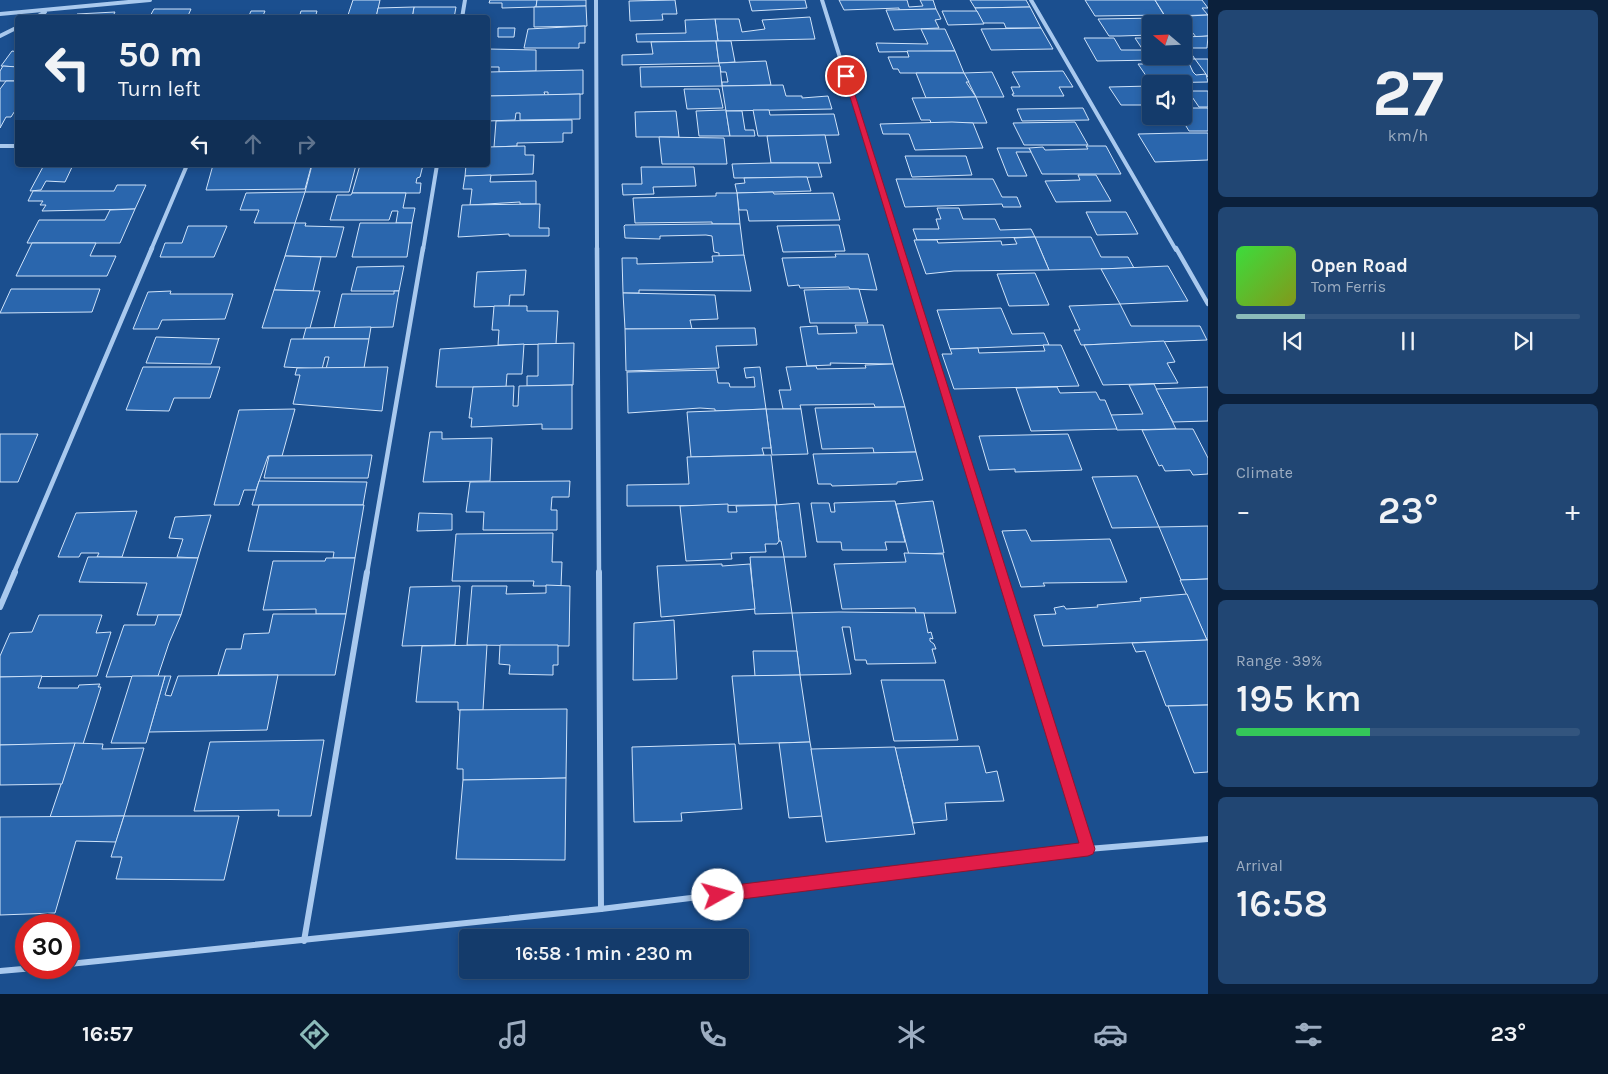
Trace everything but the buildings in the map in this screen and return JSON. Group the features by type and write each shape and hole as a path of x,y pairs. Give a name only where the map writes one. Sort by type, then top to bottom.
{"street":[{"path":"0,14 150,0"},
{"path":"462,15 465,0"},
{"path":"596,0 601,909"},
{"path":"822,0 1088,849"},
{"path":"1031,0 1208,304"},
{"path":"40,15 48,10"},
{"path":"0,42 2,35 15,28"},
{"path":"0,146 15,146"},
{"path":"0,607 186,167"},
{"path":"304,941 437,167"},
{"path":"80,963 601,909 1088,849 1208,838"},
{"path":"0,971 15,970"}],"route":[{"path":"718,895 1088,849 846,76"}]}
